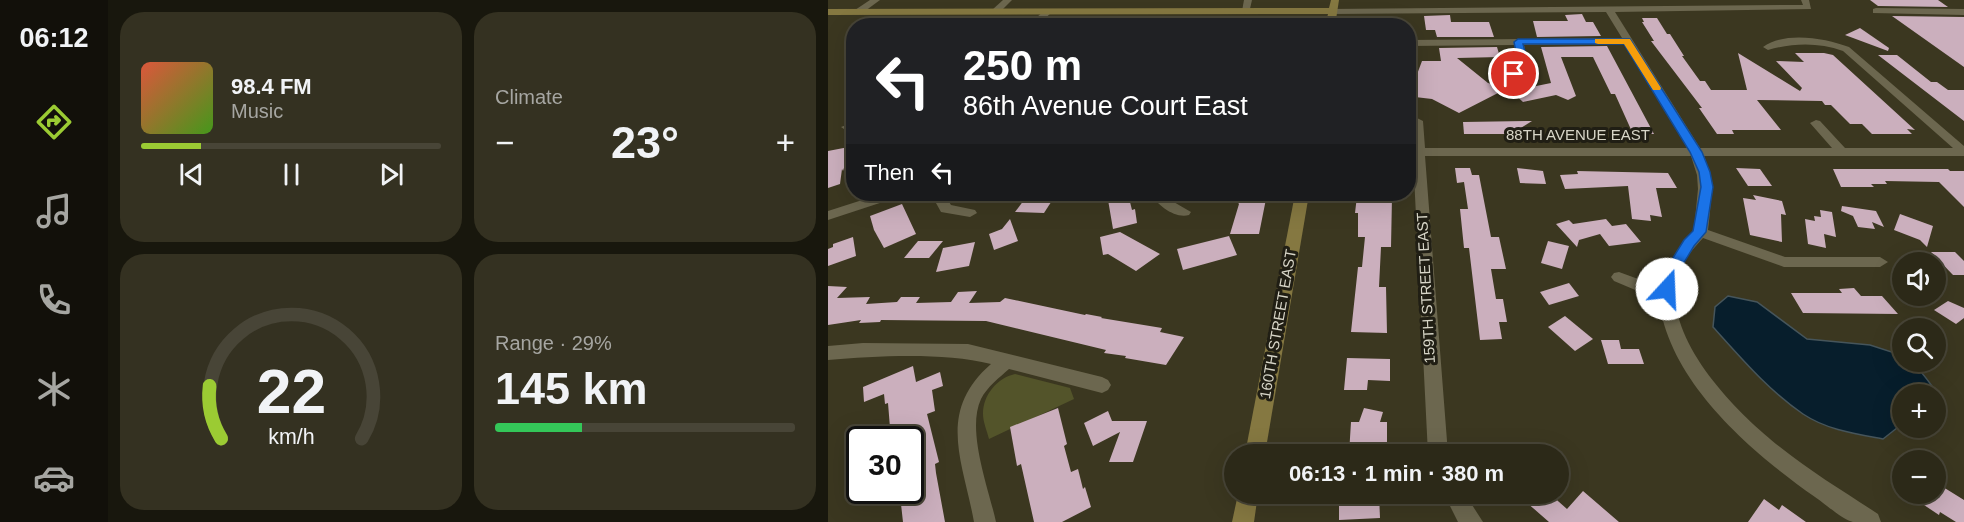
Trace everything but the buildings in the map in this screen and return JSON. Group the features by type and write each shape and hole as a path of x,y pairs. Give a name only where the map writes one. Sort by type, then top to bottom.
{"street":[{"path":"858,12 876,0"},
{"path":"994,12 1008,0"},
{"path":"1246,11 1248,0"},
{"path":"1331,18 1335,0"},
{"path":"1906,0 1923,11"},
{"path":"828,12 1610,11 1806,4"},
{"path":"1610,11 1696,152 1704,172 1707,187 1700,232 1689,243 1670,274 1668,297 1670,318 1684,353 1722,404 1766,448 1870,522"},
{"path":"1876,11 1964,12"},
{"path":"1041,18 1049,12"},
{"path":"1416,43 1627,41"},
{"path":"1514,74 1523,63 1518,42"},
{"path":"1768,47 1786,43 1820,42 1846,49 1964,152"},
{"name":"159TH STREET EAST","path":"1416,129 1417,121"},
{"path":"1816,123 1842,152"},
{"name":"88TH AVENUE EAST","path":"1416,152 1964,152"},
{"name":"159TH STREET EAST","path":"1416,188 1437,444"},
{"path":"828,216 873,201"},
{"path":"942,201 946,209 970,213"},
{"path":"1164,201 1184,212"},
{"name":"160TH STREET EAST","path":"1257,444 1301,201"},
{"path":"1700,232 1784,262 1880,262"},
{"path":"1619,277 1668,297"},
{"path":"828,353 863,350 952,349 1007,360 1102,385"},
{"path":"985,522 966,424 972,398 981,384 1007,360"},
{"path":"1243,522 1246,504"},
{"path":"1460,504 1472,522"}],"shaded area":[{"path":"1058,16 1207,16 1201,18 1056,18"},
{"path":"1015,374 1070,388 1074,399 989,439 983,417 985,400 997,383"}],"water":[{"path":"1728,296 1757,302 1807,339 1870,345 1892,352 1892,372 1921,372 1930,384 1892,384 1892,432 1883,439 1842,431 1822,424 1791,405 1745,362 1713,327 1715,307"}],"slow traffic":[{"path":"1598,41 1627,41 1657,88"}],"route":[{"path":"1514,74 1523,63 1518,42 1627,41 1696,152 1707,187 1700,232 1689,243 1670,274 1667,289"}]}
